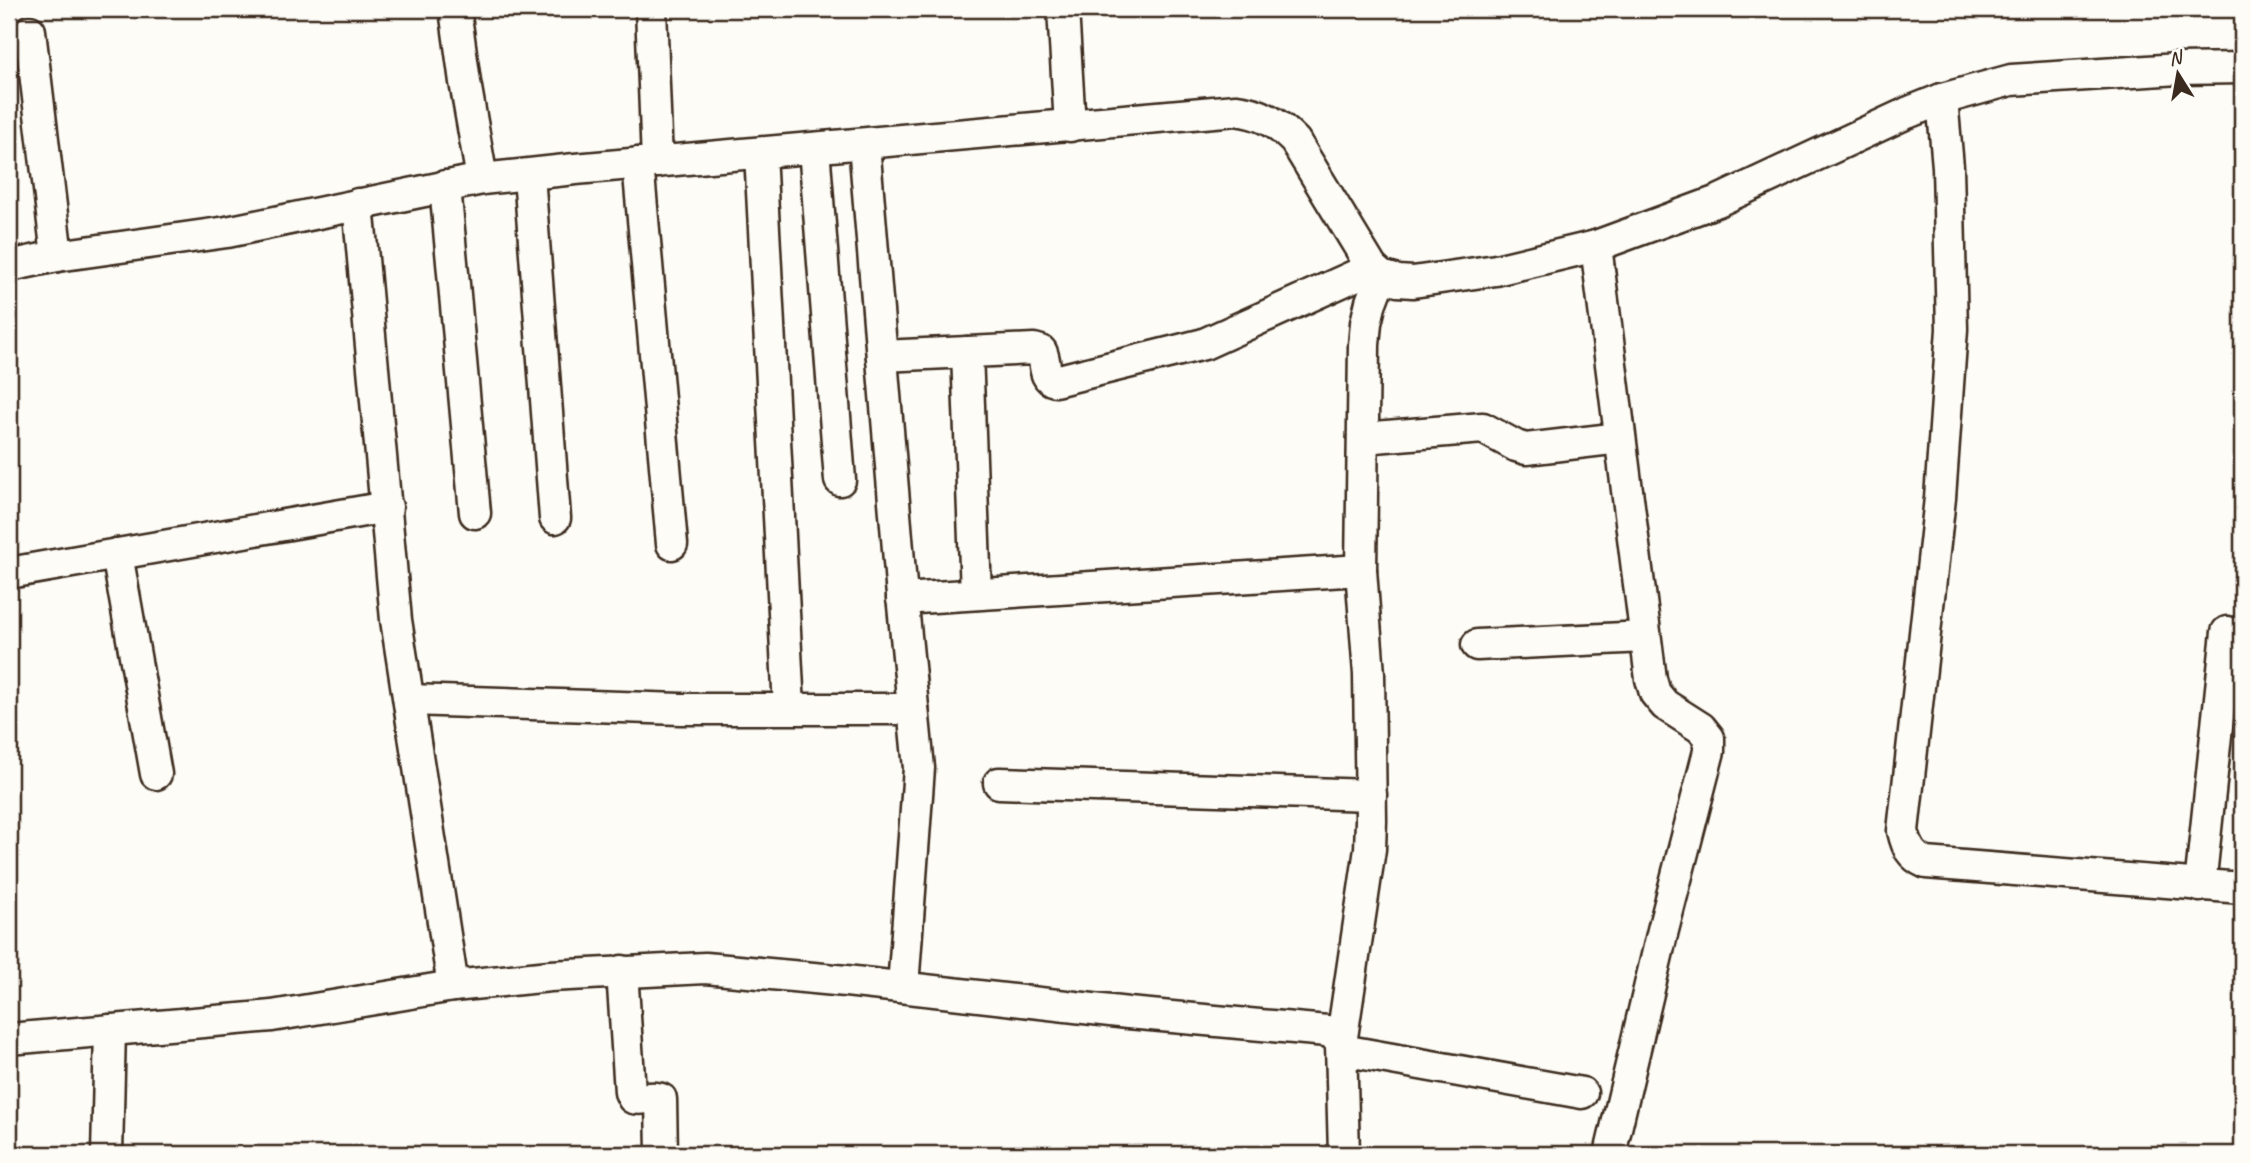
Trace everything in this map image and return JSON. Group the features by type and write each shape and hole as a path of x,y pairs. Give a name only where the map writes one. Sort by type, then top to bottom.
{"street":[{"path":"455,9 482,179"},
{"path":"651,9 647,163 672,544"},
{"path":"1063,9 1070,126"},
{"path":"30,32 57,256"},
{"path":"9,266 57,256 227,232 482,179 1236,110 1250,111 1281,127 1295,141 1377,272 1398,281 1413,282 1496,270 1596,246 1718,201 1907,113 1942,99 2011,80 2178,69 2242,68"},
{"path":"1942,99 1948,167 1952,329 1940,498 1903,831 1909,851 1926,863 2242,888"},
{"path":"864,145 919,784 903,987"},
{"path":"814,148 840,480"},
{"path":"761,153 789,708"},
{"path":"529,174 555,518"},
{"path":"445,186 475,513"},
{"path":"358,204 396,620 453,986"},
{"path":"1596,246 1651,679 1655,693 1665,705 1702,727 1709,738 1709,751 1610,1154"},
{"path":"882,356 1034,349 1041,351 1046,375 1049,380 1055,381 1204,344 1377,272"},
{"path":"1344,1154 1341,1044 1370,849 1369,674 1361,570 1366,323 1377,272"},
{"path":"967,352 976,594"},
{"path":"1363,438 1483,428 1526,449 1620,438"},
{"path":"9,573 387,507"},
{"path":"117,554 156,774"},
{"path":"902,599 1361,570"},
{"path":"2200,886 2227,632"},
{"path":"1477,645 1646,637"},
{"path":"409,700 681,709 913,709"},
{"path":"999,783 1371,795"},
{"path":"9,1039 272,1016 453,986 622,971 705,968 1128,1013 1327,1031 1335,1035 1342,1051 1582,1093"},
{"path":"622,971 630,1093 633,1098 639,1100 657,1097 660,1099 662,1154"},
{"path":"107,1154 110,1030"}]}
